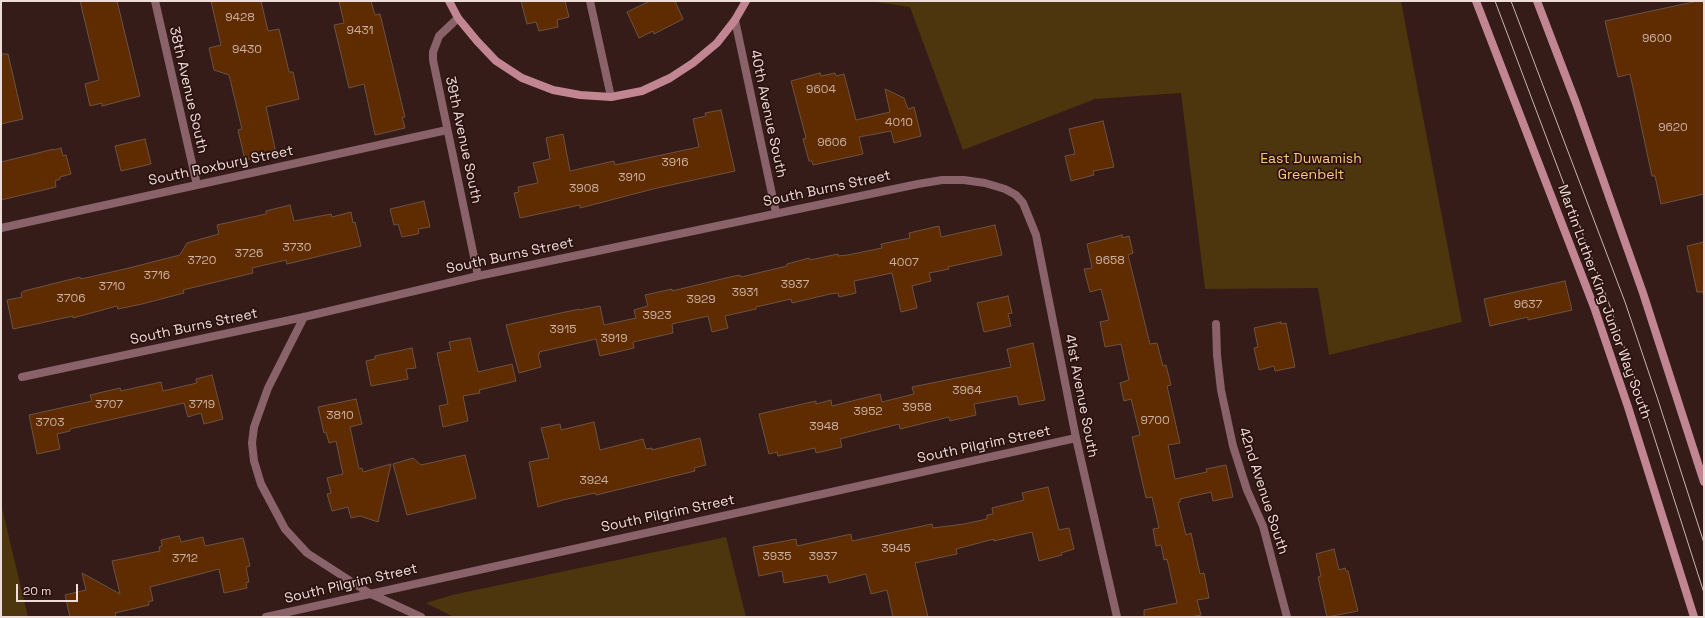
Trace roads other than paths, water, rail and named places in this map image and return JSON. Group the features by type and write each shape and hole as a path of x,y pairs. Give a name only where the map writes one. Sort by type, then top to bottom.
{"main road":[{"path":"449,1 458,18 477,41 496,61 522,78 553,90 580,95 611,97 642,91 670,78 693,63 716,43 735,20 746,1"},
{"path":"1472,1 1480,11"},
{"name":"Martin Luther King Junior Way South","path":"1476,1 1594,307 1630,414 1694,617"},
{"path":"1537,1 1617,219 1675,388 1704,482"}],"street":[{"name":"38th Avenue South","path":"155,1 196,185"},
{"path":"590,1 611,97"},
{"name":"39th Avenue South","path":"458,18 439,36 433,52 433,60 478,276"},
{"name":"40th Avenue South","path":"735,20 776,213"},
{"name":"South Roxbury Street","path":"1,228 447,130"},
{"name":"South Burns Street","path":"22,377 304,317 478,276 776,213 942,180 971,181 1005,189"},
{"name":"41st Avenue South","path":"1005,189 1016,195 1023,203 1036,235 1076,438 1116,617"},
{"path":"304,317 268,388 254,427 252,443 254,461 261,484 285,529 307,553 369,593 422,617"},
{"name":"42nd Avenue South","path":"1216,324 1217,355 1221,390 1233,446 1247,490 1263,526 1287,617"},
{"name":"South Pilgrim Street","path":"266,617 369,593 1076,438"}],"tram line":[{"path":"1495,1 1611,309 1643,402 1704,593"},
{"path":"1511,1 1625,302 1704,543"}],"park label":[{"name":"East Duwamish Greenbelt","path":"1311,168"}]}
